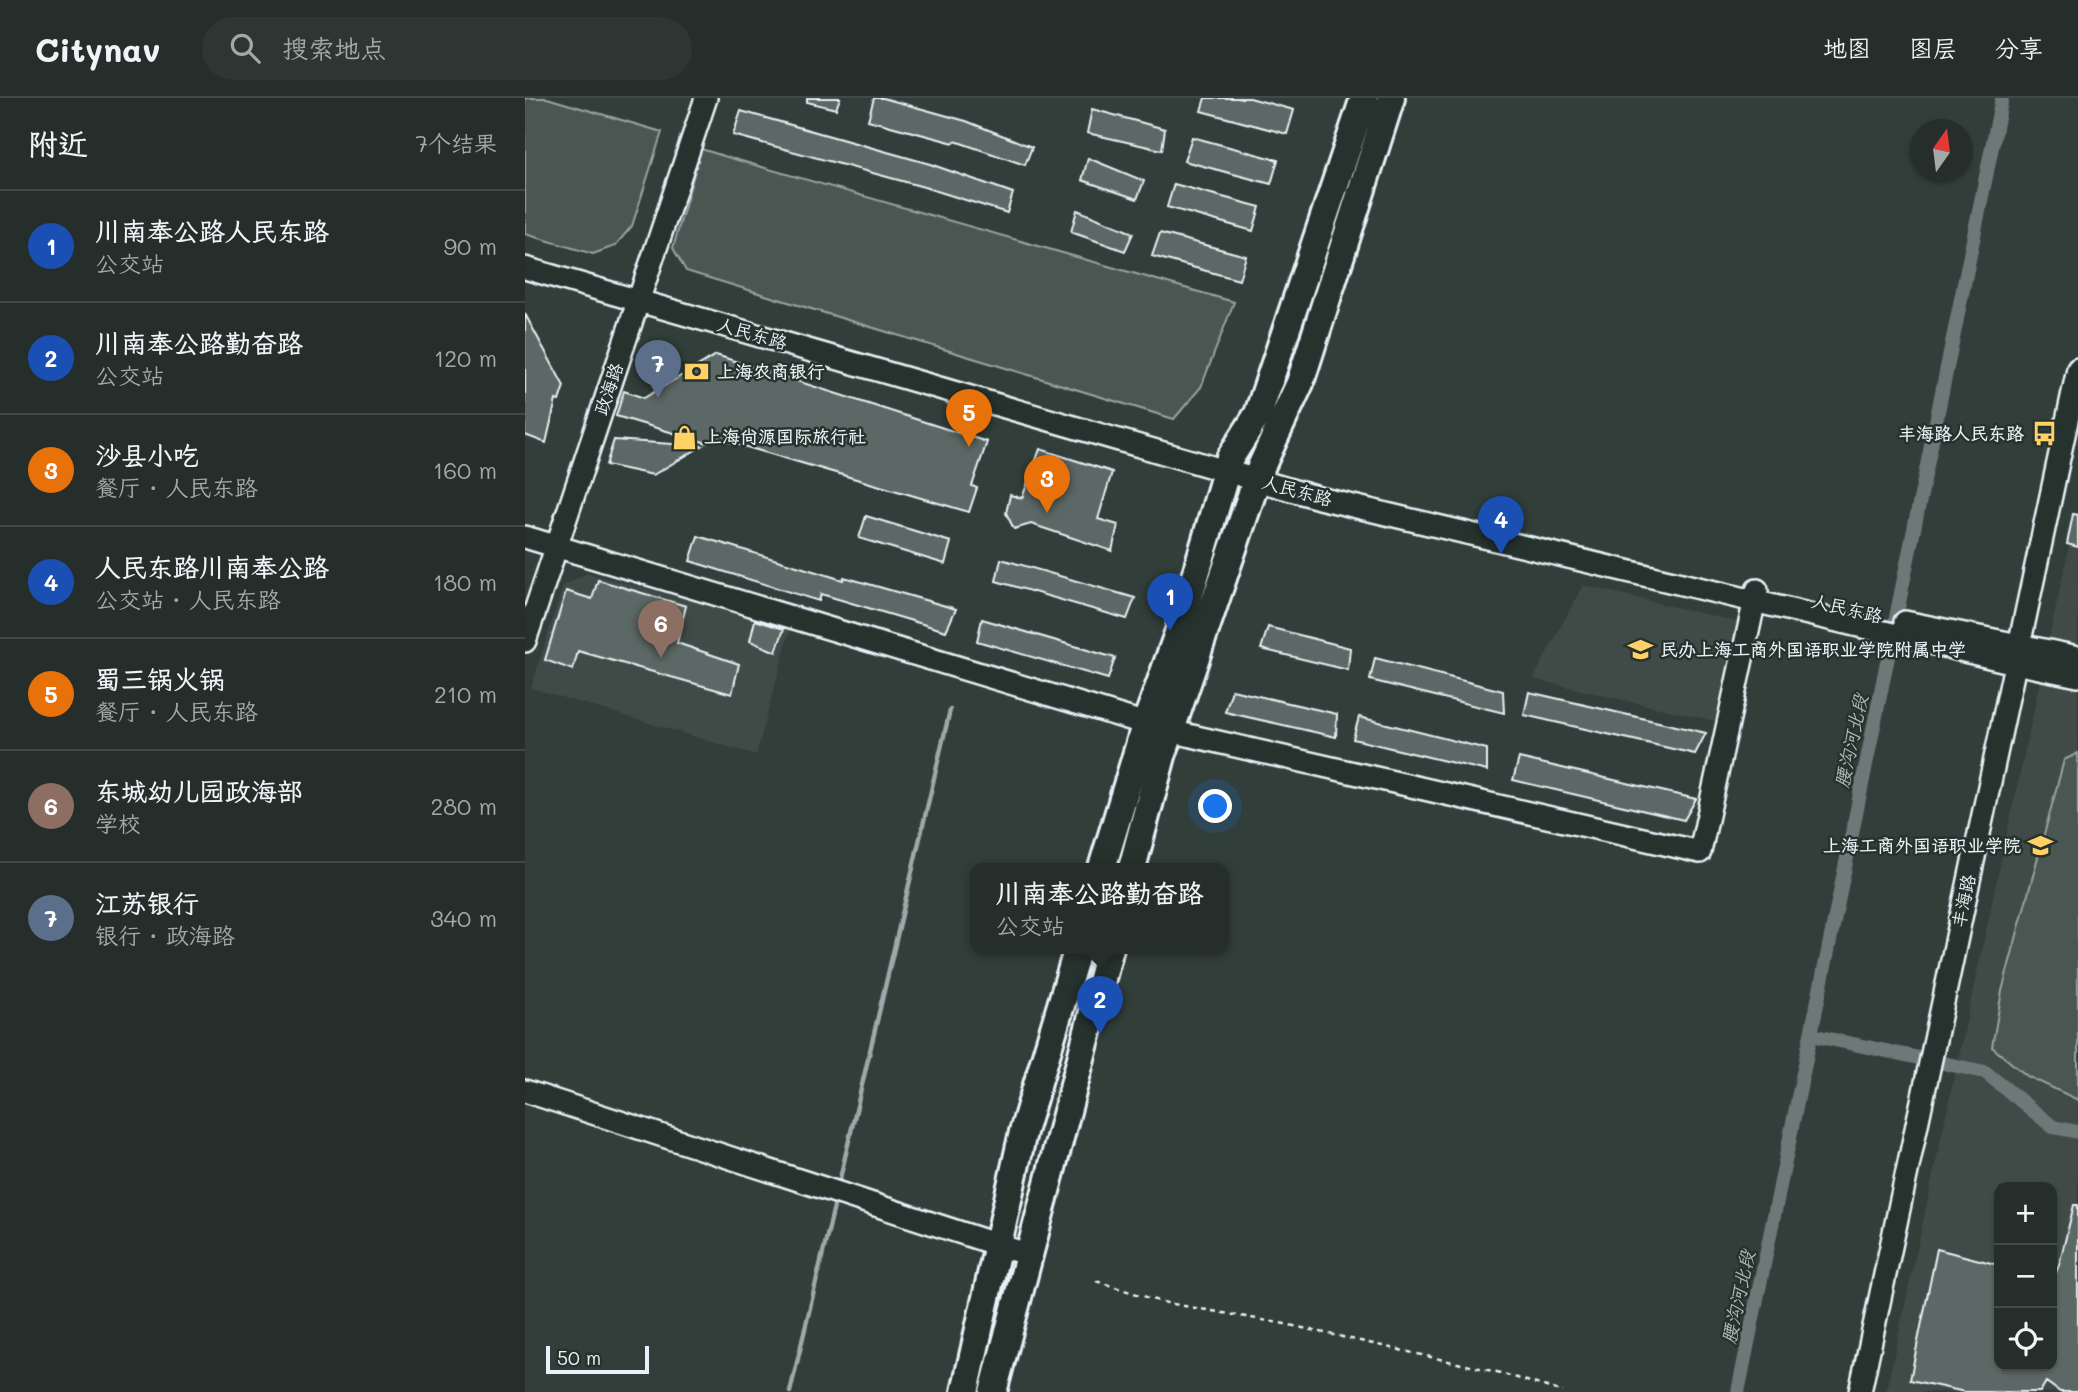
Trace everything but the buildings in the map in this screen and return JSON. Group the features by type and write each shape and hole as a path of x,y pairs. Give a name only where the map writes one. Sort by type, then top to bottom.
{"main road":[{"path":"1133,863 1179,631 1228,465 1258,414 1364,98"},
{"path":"1104,863 1259,474 1300,383 1391,98"},
{"path":"965,1392 1023,1132 1076,954"},
{"path":"993,1392 1108,954"}],"street":[{"name":"政海路","path":"525,641 706,98"},
{"name":"人民东路","path":"525,254 641,294 1259,474 1319,498 2017,654 2078,676"},
{"name":"人民东路","path":"525,268 641,294"},
{"name":"丰海路","path":"1860,1392 2078,369"},
{"path":"525,537 1158,727 1700,852 1756,594"},
{"name":"人民东路","path":"2017,654 2078,657"},
{"path":"525,1091 1029,1255"}],"path":[{"path":"1096,1281 1162,1302 1285,1324 1497,1372 1563,1392"}],"shaded area":[{"path":"525,98 547,98 662,132 632,226 615,246 593,254 525,234"},
{"path":"701,149 1234,302 1201,387 1174,419 686,271 673,248"},
{"name":"上海工商外国语职业学院","path":"2078,505 2078,1392 1886,1392"},
{"path":"588,573 791,627 756,755 531,688 563,586"},
{"name":"民办上海工商外国语职业学院附属中学","path":"1583,585 1737,622 1715,721 1533,679"},
{"path":"2078,753 2078,1100 2027,1076 1992,1047 2002,991 2064,760"}],"waterway":[{"name":"腰沟河北段","path":"1738,1392 2002,98"},
{"path":"838,1187 950,710"},
{"path":"1811,1035 1985,1072 2053,1127 2078,1132"},
{"path":"790,1392 836,1198"}],"place":[{"name":"上海农商银行","path":"697,372"},
{"name":"江苏银行","path":"658,398"},
{"name":"丰海路人民东路","path":"2044,434"},
{"name":"上海尚源国际旅行社","path":"684,437"},
{"name":"蜀三锅火锅","path":"969,447"},
{"name":"沙县小吃","path":"1047,513"},
{"name":"人民东路川南奉公路","path":"1501,554"},
{"name":"川南奉公路人民东路","path":"1170,631"},
{"name":"民办上海工商外国语职业学院附属中学","path":"1640,650"},
{"name":"东城幼儿园政海部","path":"661,658"},
{"name":"上海工商外国语职业学院","path":"2041,846"},
{"name":"川南奉公路勤奋路","path":"1100,1034"}]}
